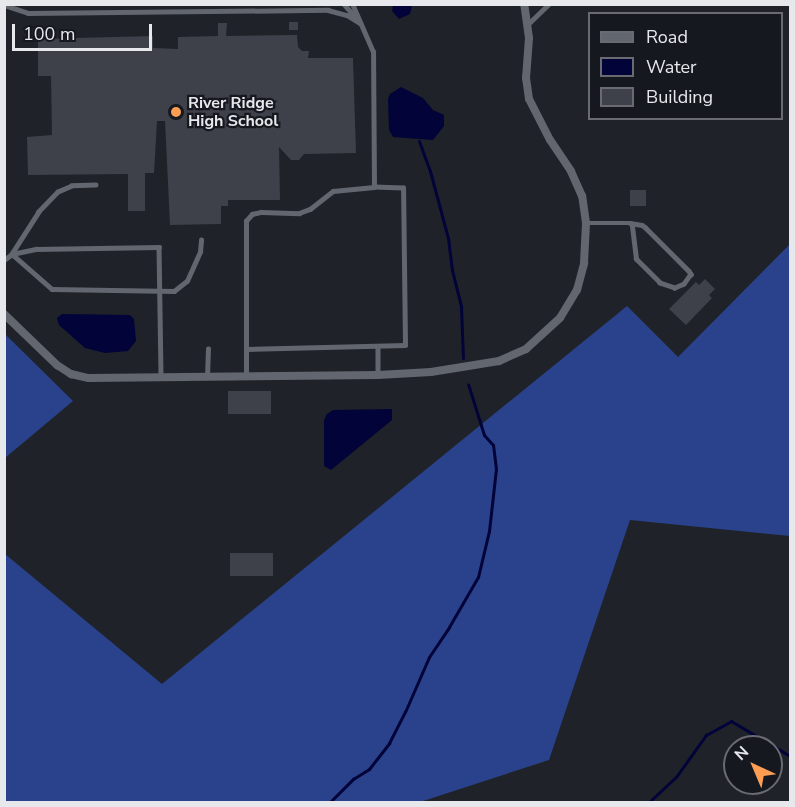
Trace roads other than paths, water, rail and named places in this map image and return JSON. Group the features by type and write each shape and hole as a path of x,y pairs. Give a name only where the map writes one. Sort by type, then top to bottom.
{"street":[{"path":"4,314 51,360 71,374 89,378 378,375 482,365 526,349 560,318 577,290 584,262 586,223 582,196 571,171 550,140 529,99 527,25 524,4"}],"lane":[{"path":"322,10 335,4"},
{"path":"344,4 362,25"},
{"path":"352,4 373,52 374,187"},
{"path":"527,25 549,4"},
{"path":"8,6 28,13 322,10 347,15 362,25"},
{"path":"12,255 24,231 58,192 72,186 96,185"},
{"path":"246,349 405,345 403,188 374,187 333,190 310,209 299,213 261,212 252,214 246,221 246,349 246,376"},
{"path":"586,223 632,224 645,227 689,271 691,274 684,284 675,288 660,283 636,259 632,224"},
{"path":"12,255 52,289 174,291 187,281 200,252 201,240"},
{"path":"4,260 12,255 36,249 159,248 161,378"},
{"path":"378,346 378,375"},
{"path":"207,377 208,349"}],"water":[{"path":"393,5 412,5 410,14 399,19 392,11"},
{"path":"401,87 423,98 433,110 444,115 444,126 433,140 393,137 389,130 388,99 390,94"},
{"path":"62,314 130,315 134,319 136,341 128,351 105,353 85,348 59,325 57,318"},
{"path":"392,409 392,420 331,470 324,466 324,420 327,414 333,410"}],"waterway":[{"path":"419,141 430,171 448,238 452,270 461,307 463,358"},
{"path":"330,802 353,779 369,769 389,743 429,657 478,577 489,531 496,469 493,445 484,435 468,384"},
{"path":"649,802 676,777 706,735 731,721 790,756"}],"place":[{"name":"River Ridge High School","path":"176,112"}]}
